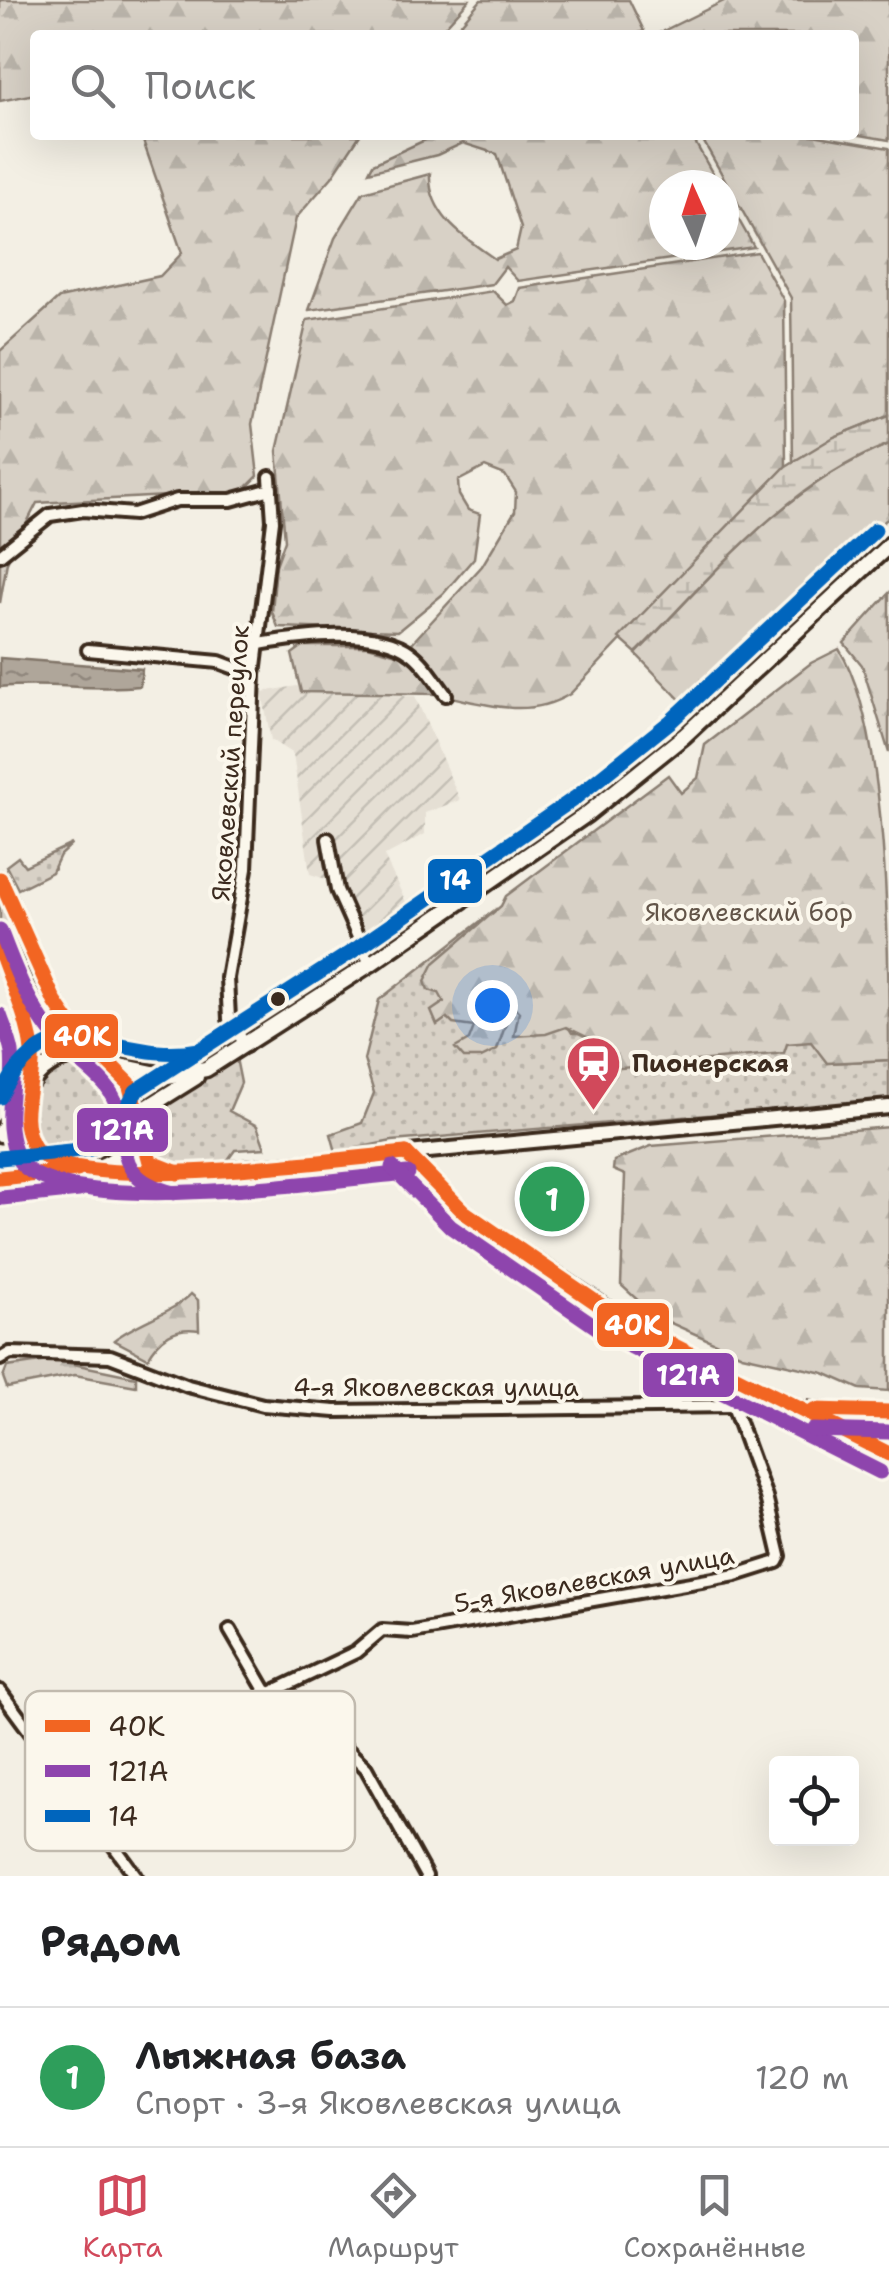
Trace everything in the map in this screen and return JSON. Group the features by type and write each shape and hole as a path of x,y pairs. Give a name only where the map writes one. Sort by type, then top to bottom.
{"main road":[{"path":"0,1178 104,1166 120,1155 148,1106 370,964 587,814 684,736 889,545"},
{"path":"0,879 58,1008 130,1084 137,1124"},
{"path":"0,948 30,1042 24,1124 31,1143 53,1164 79,1170"},
{"path":"0,1134 44,1068 62,1058 84,1056 176,1076 218,1064"}],"street":[{"name":"Яковлевский переулок","path":"0,555 50,515 83,510 134,514 177,500 231,500 270,483 273,521 254,674 246,869 227,978 229,1019 246,1046"},
{"path":"259,644 306,636 375,638 410,651 446,695"},
{"path":"88,650 220,662 254,674"},
{"path":"328,839 337,890 370,964"},
{"path":"79,1170 178,1173 889,1107"},
{"path":"137,1124 148,1160 161,1170 178,1173"},
{"path":"406,1153 464,1212 556,1278 638,1329 889,1454"},
{"name":"4-я Яковлевская улица","path":"0,1359 10,1353 110,1356 188,1386 263,1405 335,1411 733,1406"},
{"path":"733,1406 756,1387"},
{"name":"5-я Яковлевская улица","path":"274,1691 356,1652 382,1630 412,1632 736,1575 777,1562 780,1556 766,1497 733,1406"},
{"path":"799,1409 889,1412"},
{"path":"230,1630 269,1691"},
{"path":"0,1692 4,1705 25,1732"},
{"path":"355,1757 366,1768 426,1876"},
{"path":"117,1851 136,1876"}],"shaded area":[{"path":"297,686 301,692 415,696 460,800 425,813 425,834 384,856 407,904 353,940 326,879 310,874 293,754 271,740 262,692"}],"green space":[{"path":"0,0 469,0 442,30 30,30 30,95 0,101"},
{"path":"481,0 629,0 644,30 455,30"},
{"path":"726,0 889,0 889,140 859,135 859,30 665,30"},
{"path":"143,140 357,140 332,177 296,218 252,424 258,476 242,492 37,503 7,562 0,603 0,351 59,298 160,276 182,253"},
{"path":"425,140 694,140 711,170 649,170 649,260 664,260 518,281 505,267 492,284 309,310 335,238 363,192 430,174 435,202 461,234 495,259 516,250 521,228 497,154 463,143 437,155 369,172 373,164"},
{"path":"703,140 842,140 889,148 889,415 834,437 793,463 791,298 739,205 739,170 720,170"},
{"path":"739,220 754,247 739,249"},
{"path":"757,252 784,301 786,466 570,694 526,708 451,697 412,643 482,566 515,511 516,492 505,475 485,467 458,481 459,495 468,510 480,514 474,558 443,594 398,631 278,627 272,612 276,565 285,540 277,451 307,320 493,291 507,305 515,301 520,288 704,260 739,260 739,255"},
{"path":"889,415 889,444 816,483 783,508 636,653 619,638 786,466 834,437"},
{"path":"889,444 889,517 691,711 636,654 722,564 783,508 816,483"},
{"path":"889,593 889,753 862,665 844,643"},
{"path":"303,646 368,646 408,657 438,694 301,692 292,654"},
{"name":"Яковлевский бор","path":"839,649 856,685 877,786 886,904 889,1060 827,1063 811,1042 787,1044 784,1053 611,1069 610,1048 566,1027 546,1034 514,1036 519,1012 512,1005 497,1050 481,1058 464,1058 455,1048 469,1040 474,1027 453,1024 447,1018 437,1025 431,1011 444,1002 439,993 428,990 425,981 434,963 501,906 506,896 668,775 681,793 698,778 705,745 811,663"},
{"path":"72,844 60,855 52,872 18,889 6,866 18,857 25,866"},
{"path":"0,893 75,1041 40,1052 0,932"},
{"path":"496,909 572,1033 813,1033 827,1063 889,1060 889,1100 392,1141 336,1152 331,1134 362,1123 374,1093 364,1060 379,1000"},
{"path":"236,1058 241,1083 229,1111 257,1126 265,1148 235,1150 227,1161 198,1164 169,1162 158,1157 150,1148 147,1135 149,1116"},
{"path":"71,1065 89,1065 107,1073 120,1086 128,1113 125,1132 107,1153 89,1161 71,1161 53,1153 40,1140 32,1122 32,1104 40,1086 53,1073"},
{"path":"889,1127 889,1391 860,1389 824,1373 742,1355 655,1316 621,1285 625,1175 613,1170 614,1161 651,1146"},
{"path":"191,1294 198,1300 199,1330 169,1335 148,1358 114,1340 175,1306"},
{"path":"54,1360 136,1377 136,1386 75,1375 7,1388 3,1377 7,1367"}],"water":[{"path":"0,658 142,669 140,686 0,687"}],"transit line":[{"name":"14","path":"0,1158 90,1149 110,1136 136,1091 359,947 575,798 671,721 875,530"},
{"name":"40К","path":"0,879 55,1002 72,1027 129,1083 150,1162 178,1173"},
{"name":"121А","path":"0,930 39,1016 64,1047 109,1090 117,1106 129,1164 137,1176 174,1193"},
{"name":"40К","path":"0,949 30,1038 32,1064 26,1112 29,1135 34,1147 57,1162 97,1170 149,1173 269,1167 406,1153"},
{"name":"121А","path":"0,1015 12,1052 10,1122 14,1149 20,1162 47,1179 89,1189 143,1193 203,1192 408,1173"},
{"name":"14","path":"0,1097 21,1065 42,1047 65,1040 168,1053 198,1050"},
{"name":"40К","path":"406,1153 464,1212 619,1318 889,1454"},
{"name":"121А","path":"392,1167 451,1227 608,1335 880,1472"},
{"name":"40К","path":"0,1178 77,1170"},
{"name":"121А","path":"2,1198 79,1190"},
{"name":"40К","path":"814,1410 889,1412"},
{"name":"121А","path":"813,1430 888,1432"}],"place":[{"name":"Пионерская","path":"593,1112"},
{"name":"Лыжная база","path":"552,1199"}]}
